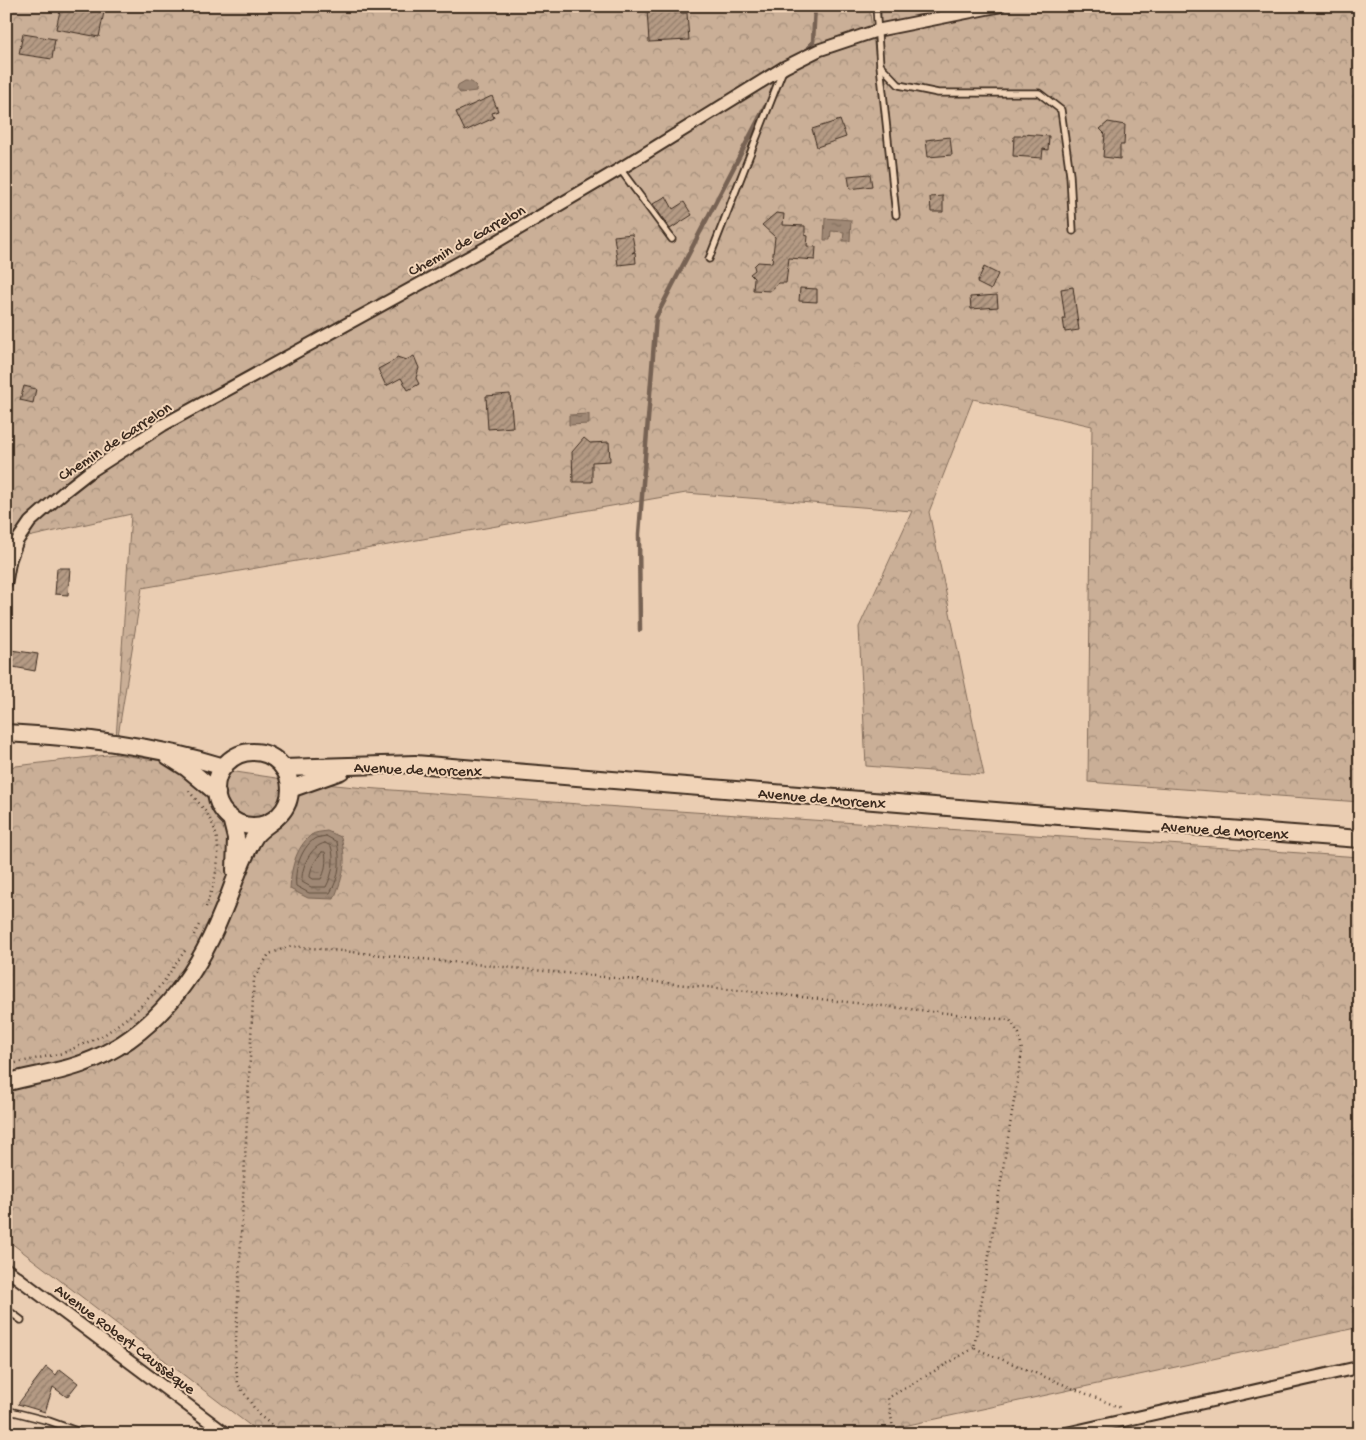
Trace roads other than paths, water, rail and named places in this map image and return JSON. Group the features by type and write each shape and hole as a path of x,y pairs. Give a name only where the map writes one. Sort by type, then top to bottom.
{"main road":[{"path":"6,733 103,740 187,756 224,767"},
{"path":"162,752 187,768 217,793"},
{"path":"6,1083 84,1063 108,1052 140,1030 162,1010 184,985 200,961 226,904 235,876 256,835 275,819 283,811 288,800 289,778 284,768 270,757 254,752 242,754 232,759 219,775 217,793 219,803 224,812 242,824 253,826 265,824 275,819"},
{"name":"Avenue de Morcenx","path":"284,768 416,764 1360,839"},
{"path":"290,789 358,765"},
{"path":"231,818 236,838 235,876"}],"street":[{"name":"Chemin de Garrelon","path":"6,582 10,560 17,540 30,522 88,473 163,426 490,245 620,169 785,67 819,50 879,30 999,6"},
{"name":"Avenue Robert Caussèque","path":"6,1269 226,1434"},
{"path":"1064,1434 1360,1367"}],"lane":[{"path":"876,6 880,64 896,214"},
{"path":"880,64 899,85 938,93 1039,93 1061,110 1070,175 1073,231"},
{"path":"709,259 785,67"},
{"path":"620,169 672,239"},
{"path":"6,1309 20,1320"},
{"path":"6,1410 49,1421 85,1434"}],"water":[{"path":"465,81 474,83 476,91 460,93 457,89 458,85"},
{"path":"825,218 851,220 850,241 843,241 844,232 831,231 830,240 824,240"},
{"path":"589,414 589,424 569,425 569,415"},
{"path":"327,831 341,837 344,854 342,875 334,899 308,898 290,889 291,874 298,853 306,841 313,834"}],"waterway":[{"path":"809,47 813,42 815,6"},
{"path":"640,630 639,534 656,317 765,107"}]}
